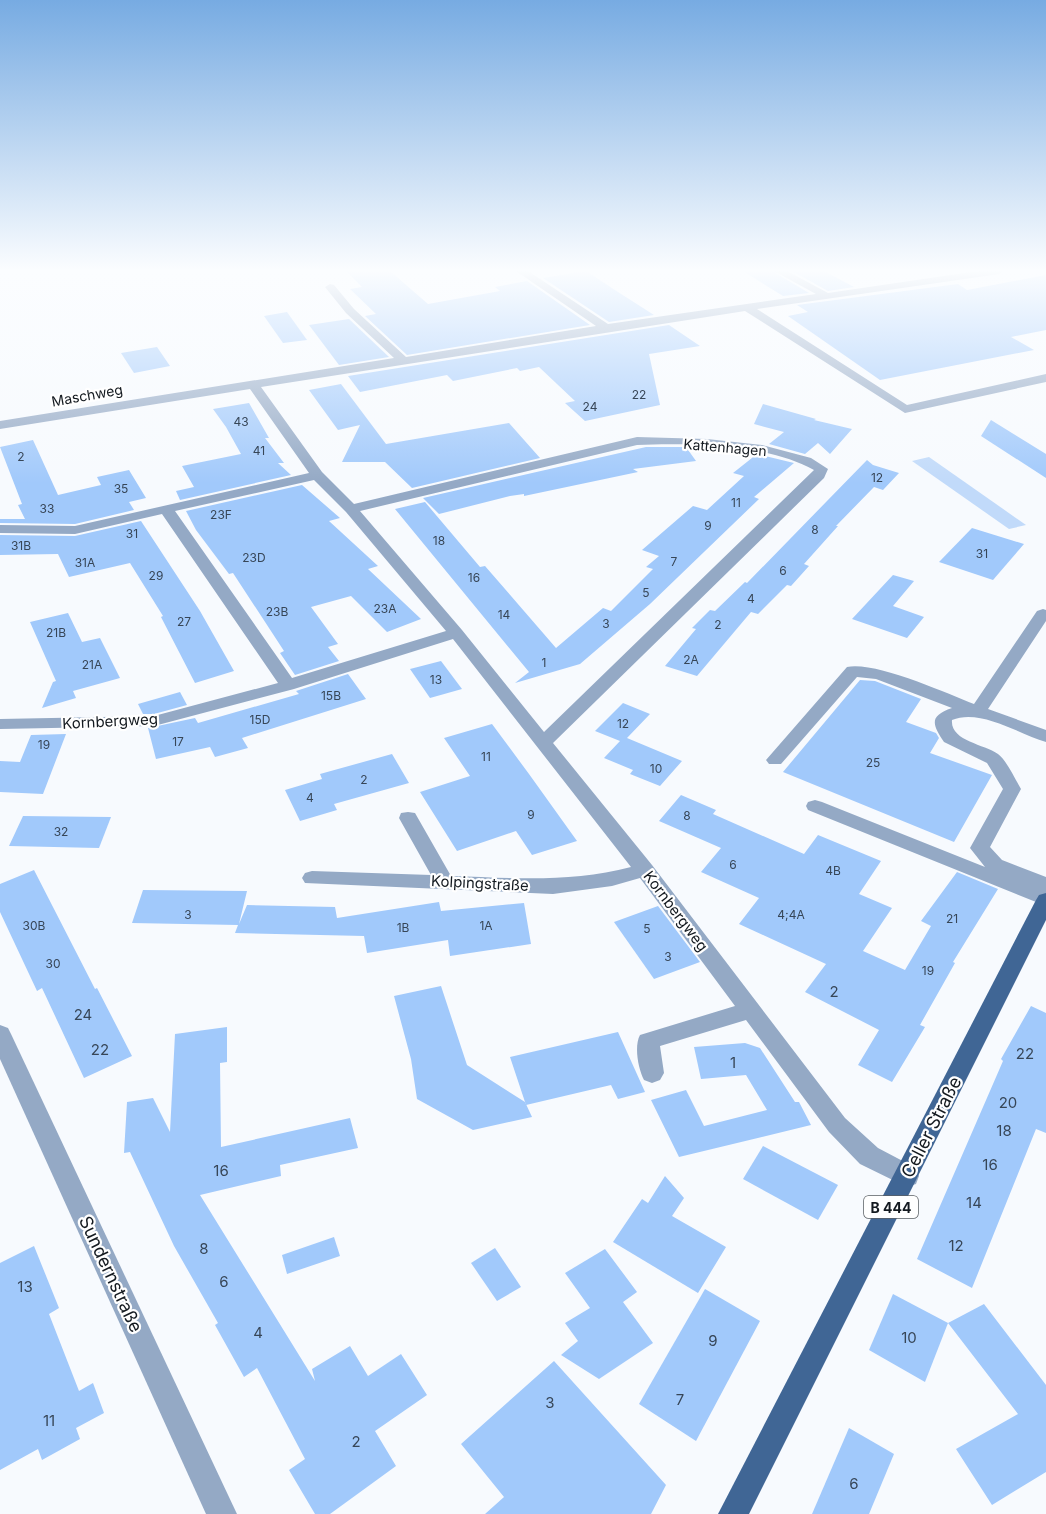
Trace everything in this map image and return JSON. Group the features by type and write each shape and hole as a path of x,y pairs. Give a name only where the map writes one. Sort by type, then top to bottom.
{"main road":[{"name":"Celler Straße","path":"733,1514 1043,910"}],"street":[{"path":"368,342 387,364"},
{"path":"383,342 405,362"},
{"name":"Maschweg","path":"0,425 525,342"},
{"path":"800,342 905,409 1046,378"},
{"name":"Kornbergweg","path":"254,385 317,475 351,509 456,633 645,870 837,1125 868,1156 907,1176"},
{"name":"Kattenhagen","path":"351,509 609,446 640,441 741,446 780,453 816,465 821,469 819,475 543,743"},
{"path":"0,529 75,530 317,475"},
{"path":"166,509 288,685"},
{"path":"978,711 1044,614"},
{"name":"Kornbergweg","path":"0,724 154,721 288,685 456,633"},
{"path":"775,760 854,670 879,675 1046,736"},
{"path":"978,711 956,712 944,717 943,726 950,738 993,759 1012,789 980,848 995,865 1046,885"},
{"path":"815,806 1043,910"},
{"path":"408,818 444,881"},
{"name":"Kolpingstraße","path":"312,878 444,881 553,887 612,879 645,870"},
{"path":"652,1073 648,1041 751,1010"},
{"name":"Sundernstraße","path":"0,1034 222,1514"}],"shaded area":[{"path":"929,457 1026,525 1009,529 912,461"}],"building":[{"path":"321,342 373,342 389,357 339,365"},
{"path":"393,342 488,342 407,355"},
{"path":"564,342 694,342 700,346 649,354 660,405 585,421 565,403 575,401 539,367 520,371 517,368 453,381 447,375 360,392 348,376"},
{"path":"825,342 1019,342 1034,350 880,380"},
{"path":"157,347 170,366 134,373 121,353"},
{"path":"341,384 386,444 509,423 540,458 412,488 385,462 342,462 360,425 338,430 309,390"},
{"path":"249,403 269,438 265,438 284,463 278,463 291,475 180,500 176,491 194,487 182,466 241,454 213,409"},
{"path":"763,404 852,429 830,454 818,443 805,454 769,444 784,432 754,424"},
{"path":"991,420 1046,454 1046,478 981,436"},
{"path":"33,440 58,495 101,485 97,477 129,470 146,498 129,502 134,510 75,524 0,523 0,519 25,519 18,505 22,504 0,447"},
{"path":"646,447 686,447 696,461 633,469 638,472 524,496 524,494 510,496 439,514 423,498"},
{"path":"757,454 794,463 754,497 759,499 650,604 580,664 515,683 529,672 395,509 425,502 480,567 485,566 556,648 603,608 611,611 653,569 646,567 659,556 642,550 693,506 707,510 744,476 733,473"},
{"path":"867,460 873,465 899,473 883,490 874,487 836,526 838,526 804,564 809,566 791,586 787,585 758,614 751,612 697,676 665,666 696,629 692,628 710,610 715,611 745,582 747,583"},
{"path":"302,485 340,518 329,521 378,566 368,569 421,619 387,632 351,596 311,607 338,644 328,647 339,661 295,675 280,653 284,651 233,573 229,574 196,530 186,511"},
{"path":"141,521 200,611 234,671 195,683 161,617 163,616 130,563 69,577 58,554 0,555 0,535 75,536"},
{"path":"972,528 1024,544 993,580 939,562"},
{"path":"893,575 914,581 893,606 924,617 907,638 852,619"},
{"path":"68,613 82,642 100,638 120,678 73,691 76,698 42,708 53,682 56,681 30,622"},
{"path":"441,661 462,689 430,698 410,669"},
{"path":"348,674 366,699 242,738 248,748 215,757 210,747 156,759 148,728 195,718 198,723 299,694 296,691"},
{"path":"860,680 875,681 921,699 906,722 936,733 939,738 930,753 992,775 954,842 783,772"},
{"path":"180,692 187,705 154,714 143,714 138,704"},
{"path":"623,703 650,714 627,738 682,761 660,786 630,774 633,770 604,758 620,741 595,731"},
{"path":"492,724 577,841 532,855 516,831 457,851 420,792 470,776 444,738"},
{"path":"66,734 43,794 0,792 0,761 20,762 31,735"},
{"path":"392,754 409,783 334,804 337,810 300,821 285,790 322,779 320,774"},
{"path":"681,795 716,810 713,814 804,854 818,835 881,861 859,894 892,908 863,951 905,970 931,926 921,921 957,872 998,889 953,962 955,963 920,1025 925,1027 892,1082 858,1065 879,1030 805,992 826,964 739,924 759,898 701,872 721,848 659,821"},
{"path":"23,816 111,817 99,848 9,846"},
{"path":"34,870 132,1056 84,1078 42,988 37,991 0,912 0,884"},
{"path":"143,890 247,891 239,924 247,905 335,907 337,918 439,902 441,911 524,903 531,944 450,956 448,940 367,953 364,936 235,933 238,925 132,923"},
{"path":"658,906 700,962 654,979 614,922"},
{"path":"441,986 467,1065 525,1102 532,1117 473,1130 417,1099 411,1059 394,996"},
{"path":"1031,1006 1046,1013 1046,1133 1036,1129 972,1288 917,1259 1003,1061 1001,1059"},
{"path":"227,1027 227,1062 220,1063 221,1147 350,1118 358,1148 280,1165 281,1176 200,1195 315,1381 312,1369 350,1346 368,1376 401,1354 427,1395 375,1431 396,1466 330,1514 315,1514 289,1470 305,1459 257,1368 244,1377 215,1325 218,1323 174,1246 130,1152 124,1153 127,1102 153,1098 170,1132 175,1034"},
{"path":"618,1032 645,1092 618,1099 611,1085 526,1105 510,1057"},
{"path":"745,1043 760,1048 795,1102 799,1102 811,1125 679,1157 651,1100 686,1090 704,1126 767,1110 746,1075 701,1079 694,1047"},
{"path":"763,1146 838,1185 818,1220 743,1179"},
{"path":"665,1176 684,1198 672,1216 726,1247 698,1293 613,1242 642,1199 648,1203"},
{"path":"334,1237 340,1256 287,1274 282,1255"},
{"path":"34,1246 59,1308 49,1314 79,1391 93,1383 104,1413 76,1428 80,1439 42,1460 38,1449 0,1470 0,1263"},
{"path":"495,1248 521,1287 497,1301 471,1263"},
{"path":"605,1249 637,1292 623,1302 653,1343 599,1379 561,1355 578,1341 565,1323 590,1308 565,1273"},
{"path":"705,1289 760,1321 696,1441 639,1404"},
{"path":"893,1294 948,1323 925,1382 869,1350"},
{"path":"984,1304 1046,1385 1046,1472 992,1505 956,1449 1018,1414 948,1323"},
{"path":"554,1361 666,1485 651,1514 485,1514 504,1497 461,1444"},
{"path":"849,1428 894,1454 869,1514 812,1514"}]}
